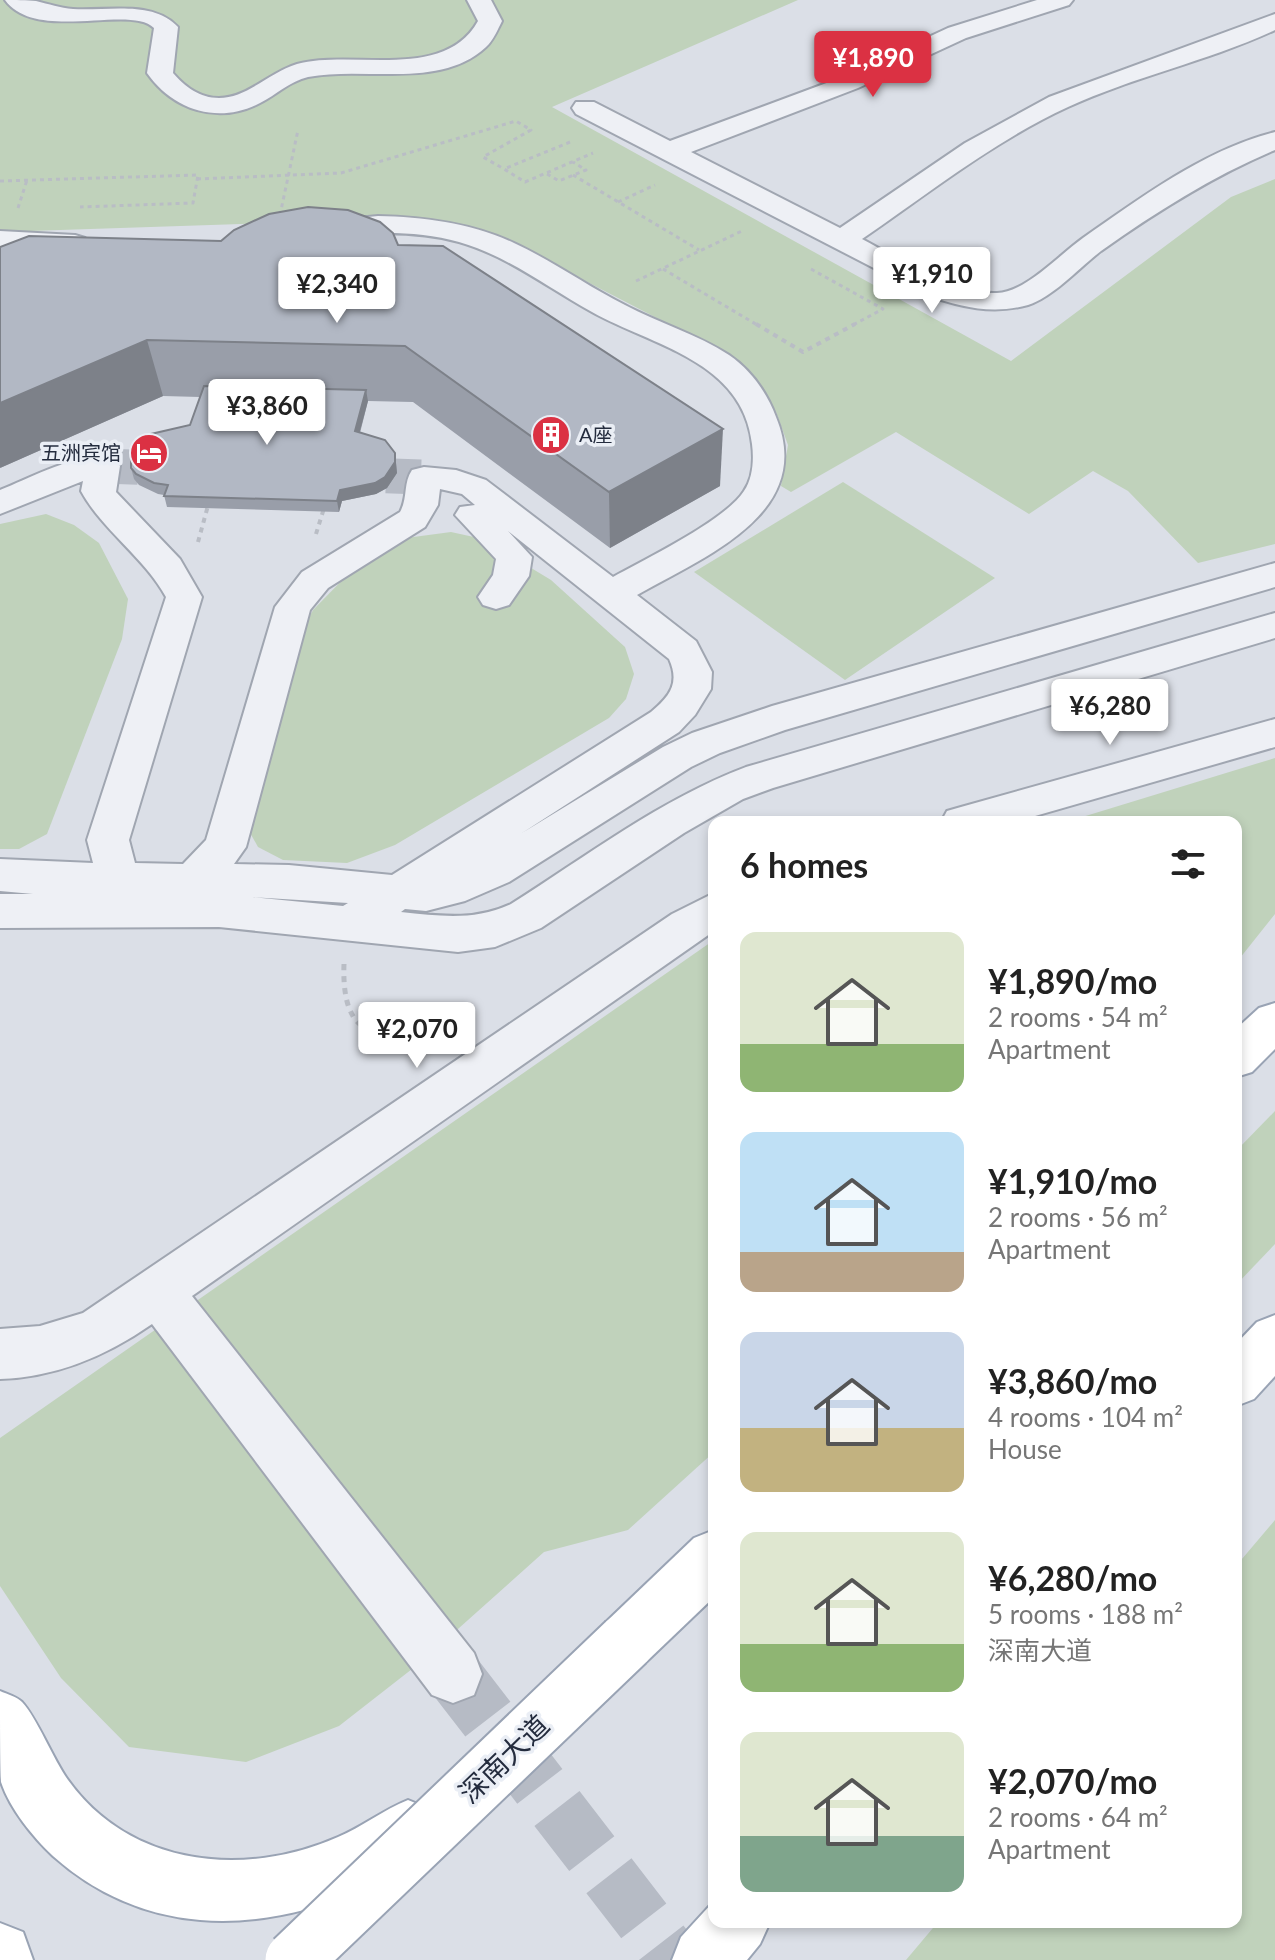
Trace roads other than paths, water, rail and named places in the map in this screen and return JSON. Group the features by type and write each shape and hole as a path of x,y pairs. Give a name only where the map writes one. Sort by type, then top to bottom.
{"main road":[{"path":"1242,1052 1275,1021"},
{"path":"1242,1375 1275,1339"},
{"name":"深南大道","path":"294,1960 708,1564"},
{"path":"0,1721 63,1823 93,1852 133,1874 172,1888 209,1893 249,1891 298,1881 355,1862 474,1788"},
{"path":"704,1960 733,1928"}],"street":[{"path":"17,0 57,14 79,16 140,12 161,19 166,27 160,73 166,81 190,100 228,106 262,94 280,78 303,70 346,65 429,63 461,53 481,39 488,28 490,21 479,0"},
{"path":"669,151 849,83 957,33 1061,0"},
{"path":"842,240 989,141 1057,102 1149,66 1246,36 1275,21"},
{"path":"585,108 937,289 982,304 1024,297 1067,262 1175,191 1232,156 1275,140"},
{"path":"276,235 380,225 468,235 527,261 619,315 693,346 740,381 753,397 768,437 770,461 758,498 735,519 613,593"},
{"path":"0,240 104,246"},
{"path":"0,503 88,469"},
{"path":"0,523 44,502 88,469"},
{"path":"88,469 102,498 167,567 184,597 108,840 112,862 134,894"},
{"path":"190,880 215,861 225,847 293,607 315,580 413,519 421,505 424,477 465,483 670,638 691,662 696,674 688,698 665,722 349,924"},
{"path":"465,483 470,512 514,557 511,576 496,597"},
{"path":"0,911 134,894 190,880 289,881 438,893 481,878 677,757 738,731 1275,575"},
{"path":"15,877 219,910 438,935 495,930 526,916 700,804 760,777 1275,625"},
{"path":"982,816 1275,733"},
{"path":"232,821 238,841 250,858 267,871 289,881"},
{"path":"15,877 70,867 108,840"},
{"path":"0,1354 48,1350 74,1343 101,1330 708,914"},
{"path":"158,1291 453,1674"}],"tunnel":[{"path":"103,466 190,469"},
{"path":"334,474 424,477"},
{"path":"453,1674 674,1960"}],"place":[{"name":"A座","path":"551,435"},
{"name":"五洲宾馆","path":"149,453"}]}
